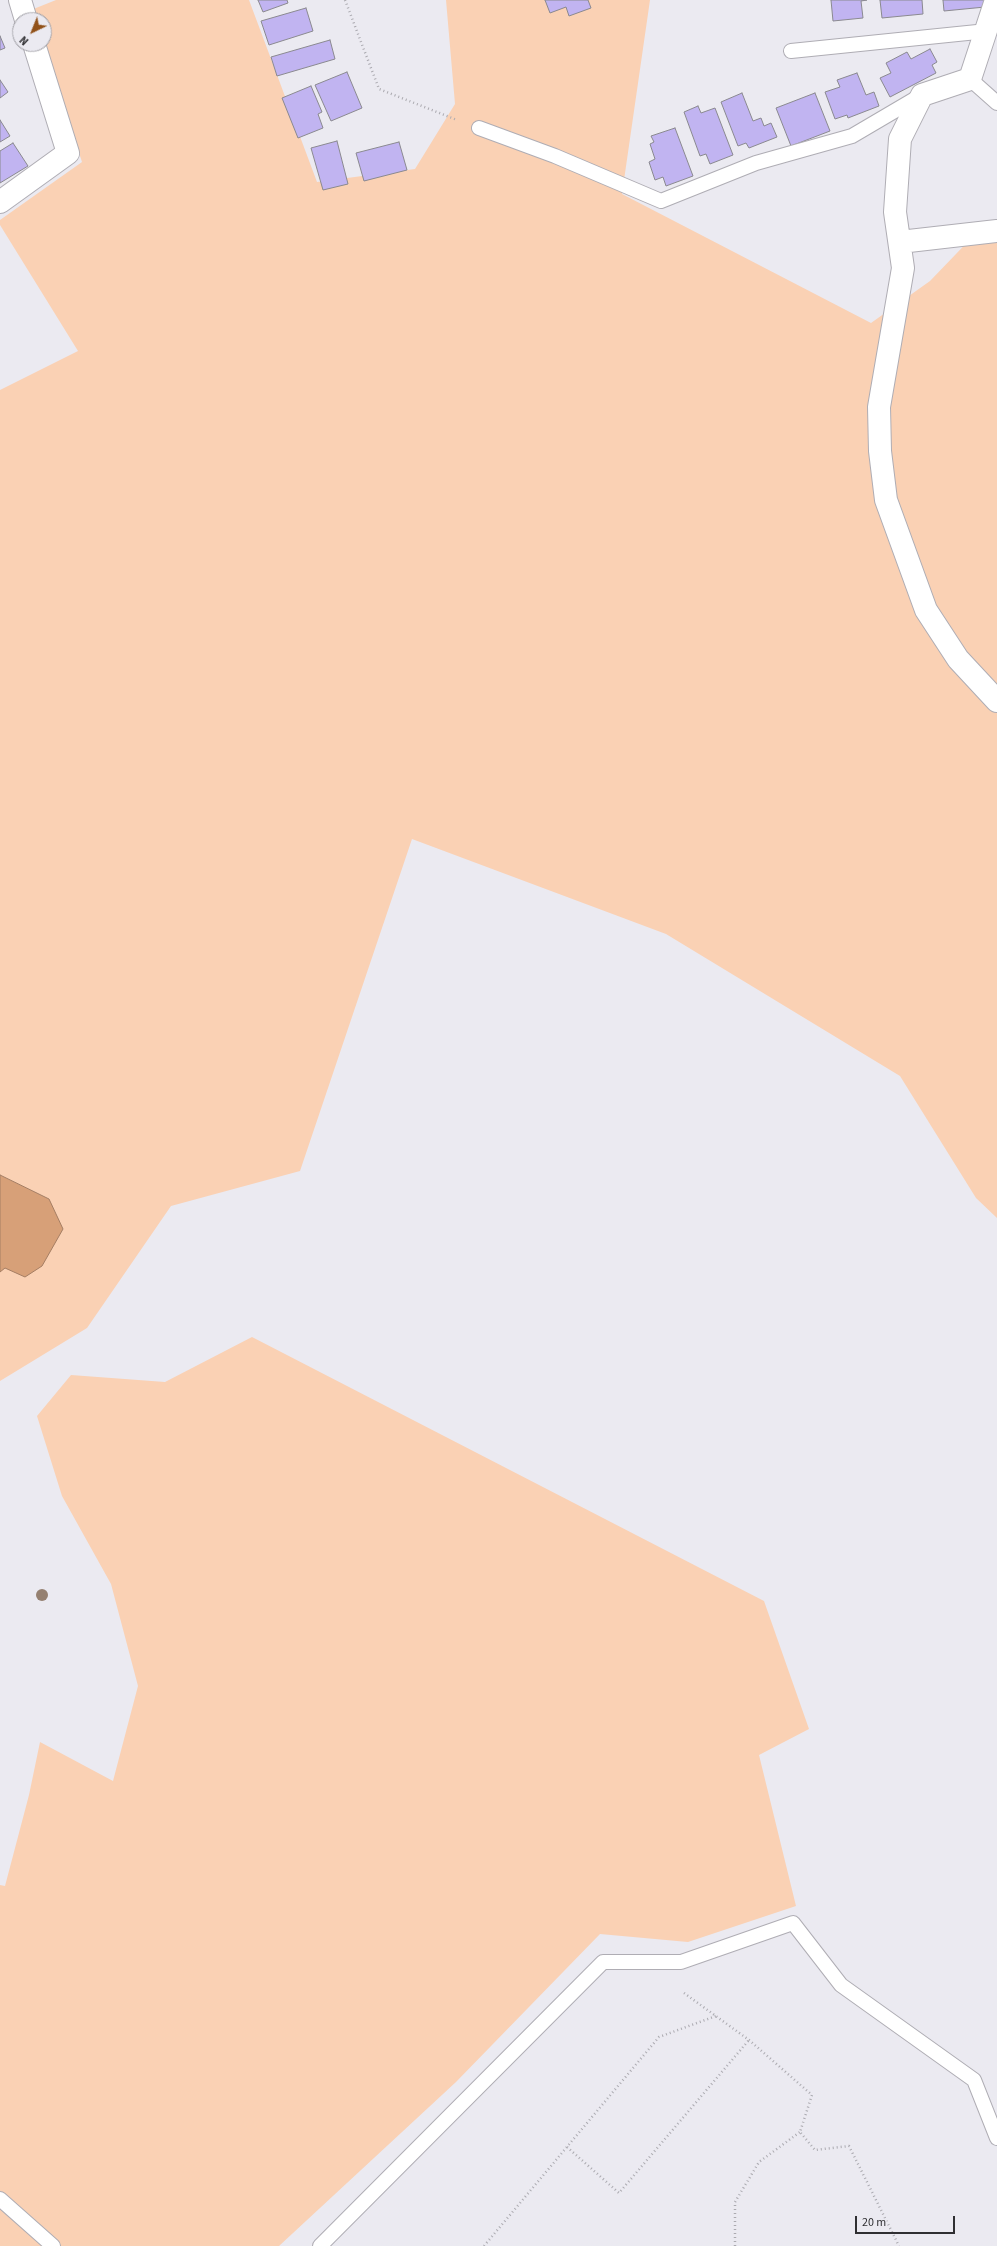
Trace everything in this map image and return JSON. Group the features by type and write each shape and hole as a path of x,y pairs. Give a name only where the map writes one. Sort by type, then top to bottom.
{"street":[{"path":"20,0 24,12"},
{"path":"996,0 970,79 922,95 900,139 895,212 903,268 879,407 880,451 886,500 926,610 958,659 997,701"},
{"path":"0,202 68,153 36,52"},
{"path":"900,242 997,231"}],"lane":[{"path":"791,51 987,31"},
{"path":"970,79 997,103"},
{"path":"479,128 555,156 661,201 756,163 852,136 922,95"},
{"path":"320,2246 603,1962 681,1962 793,1923 841,1985 974,2080 997,2138"},
{"path":"0,2199 53,2246"}],"path":[{"path":"345,0 379,89 479,128"},
{"path":"684,1993 749,2040 812,2095 800,2132 759,2162 735,2202 735,2246"},
{"path":"484,2246 658,2037 716,2016"},
{"path":"567,2147 619,2193 749,2040"},
{"path":"800,2132 815,2150 849,2146 899,2246"}],"shaded area":[{"path":"56,0 249,0 317,182 415,169 455,104 446,0 650,0 622,194 871,323 930,281 981,228 997,228 997,1218 976,1198 900,1076 666,934 412,839 300,1171 171,1206 87,1328 0,1381 0,1272 49,1199 0,1175 0,390 78,351 0,225 0,220 82,162 46,52 52,52 52,12 32,12 31,10"},
{"path":"0,1175 49,1199 63,1229 42,1266 25,1277 5,1268 0,1272"},
{"path":"252,1337 764,1601 809,1729 759,1755 796,1906 688,1942 600,1934 456,2082 279,2246 0,2246 0,1885 5,1886 29,1795 40,1742 113,1781 138,1686 111,1584 62,1496 37,1416 71,1375 165,1382"}],"building":[{"path":"258,0 287,0 288,3 263,12"},
{"path":"545,0 588,0 591,8 569,16 566,7 550,13"},
{"path":"831,0 867,0 861,1 863,18 833,21"},
{"path":"880,0 922,0 923,14 882,18"},
{"path":"943,0 985,0 985,7 944,11"},
{"path":"306,8 313,31 269,45 261,21"},
{"path":"0,36 5,48 0,50"},
{"path":"330,40 335,59 277,76 271,57"},
{"path":"930,49 937,62 932,65 936,73 890,97 880,78 891,73 886,63 907,52 911,59"},
{"path":"347,72 362,108 331,121 315,85"},
{"path":"857,73 866,95 874,92 879,106 848,118 847,115 835,119 825,92 840,87 837,80"},
{"path":"0,80 8,92 0,98"},
{"path":"311,86 322,112 318,114 323,128 298,138 282,98"},
{"path":"742,93 753,121 761,118 764,126 771,123 777,137 749,148 746,143 738,146 721,102"},
{"path":"815,93 830,131 791,146 776,108"},
{"path":"698,106 701,113 715,108 733,155 710,164 706,154 700,156 684,112"},
{"path":"0,120 10,136 0,142"},
{"path":"675,128 693,176 666,186 663,177 655,180 649,162 655,159 650,144 654,142 651,136"},
{"path":"337,141 348,184 323,190 311,148"},
{"path":"399,142 407,170 364,181 356,153"},
{"path":"13,143 28,166 0,183 0,151"}]}
